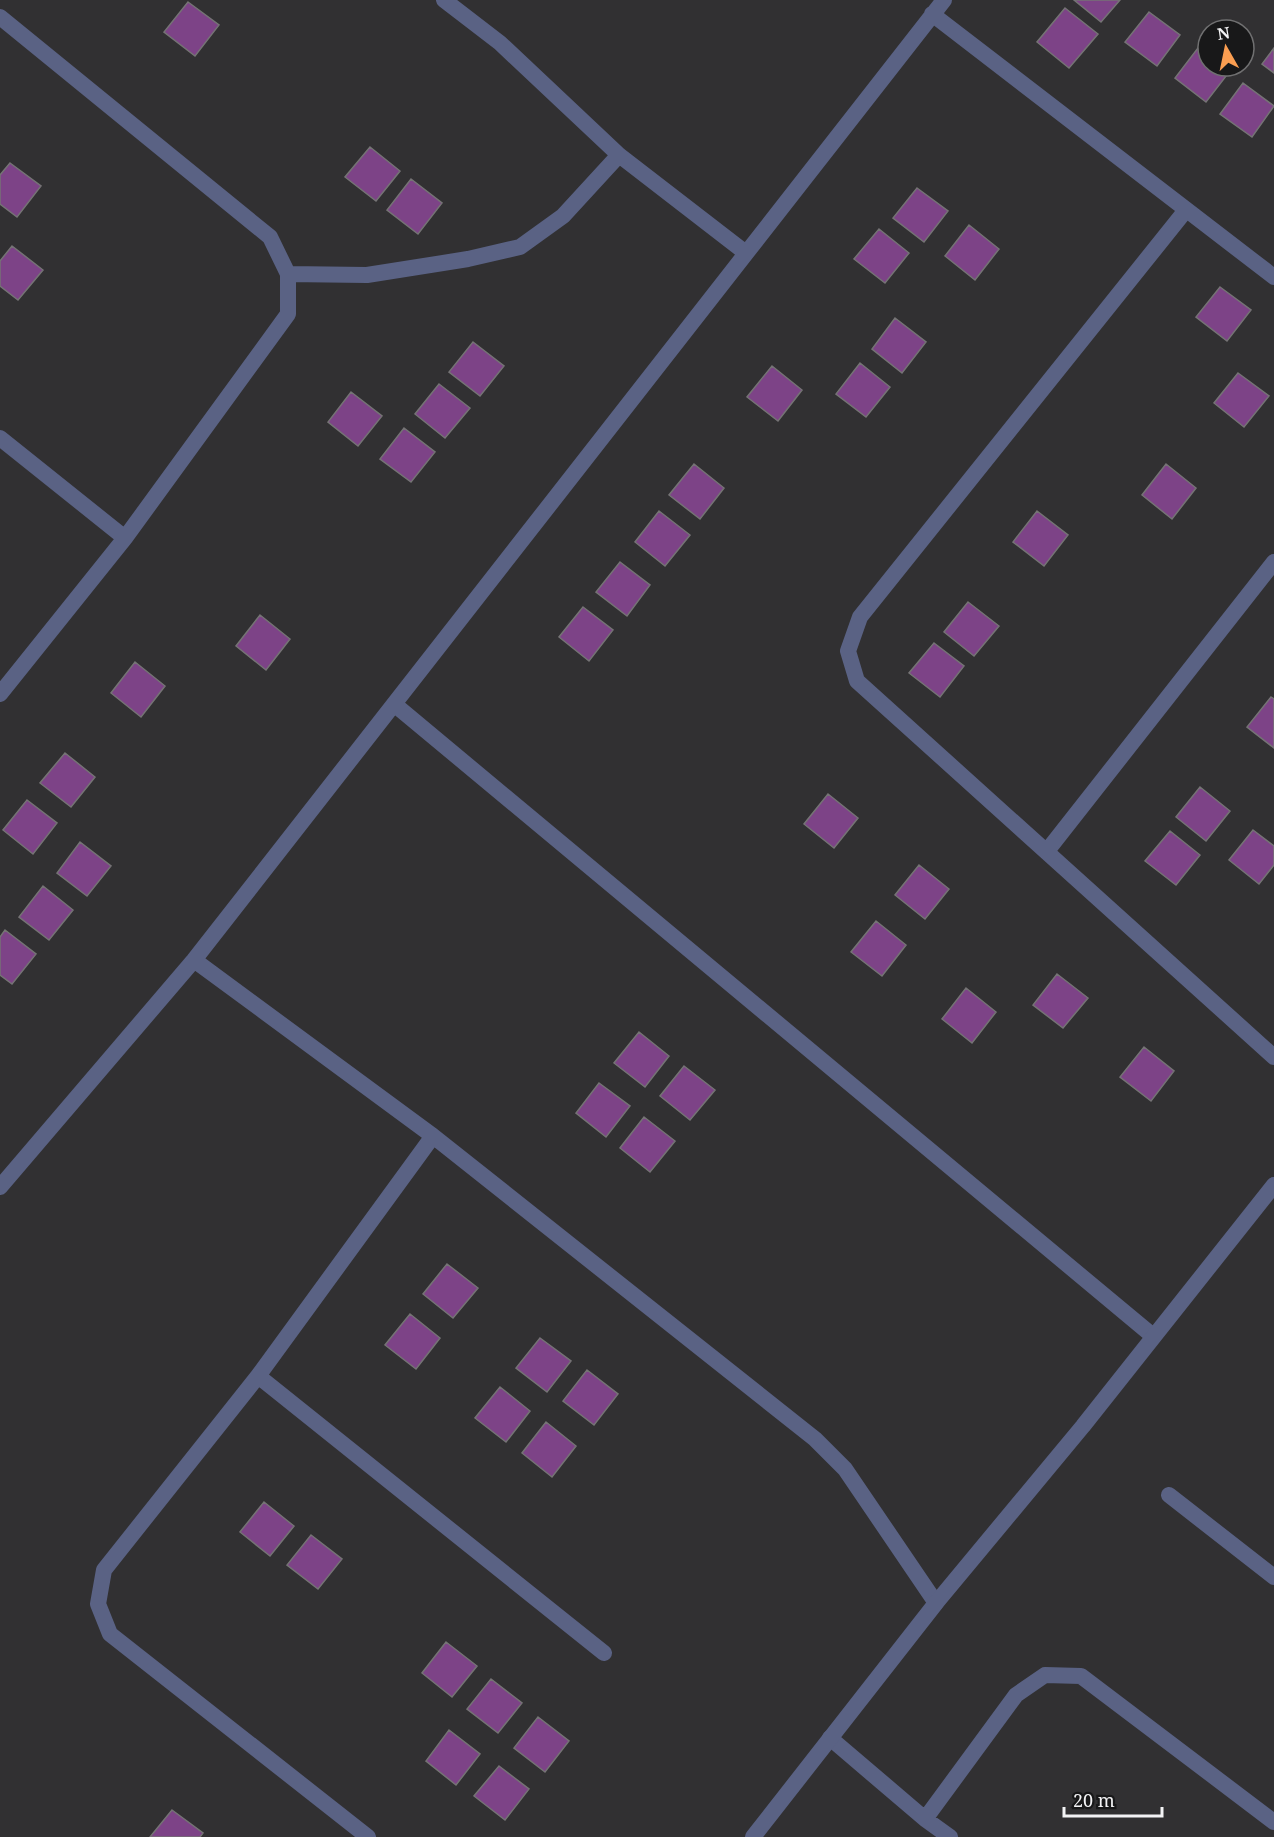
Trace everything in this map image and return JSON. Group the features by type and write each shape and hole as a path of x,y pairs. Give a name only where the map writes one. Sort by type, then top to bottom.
{"street":[{"path":"444,0 500,43 619,154 746,253"},
{"path":"0,1187 194,960 944,0"},
{"path":"932,14 1274,277"},
{"path":"0,17 270,237 288,274 288,314 124,538 0,694"},
{"path":"288,274 367,275 468,259 520,247 563,216 619,154"},
{"path":"1186,210 860,617 848,651 857,681 1274,1057"},
{"path":"0,438 124,538"},
{"path":"1047,851 1274,562"},
{"path":"394,704 1153,1336"},
{"path":"194,960 433,1136 815,1439 845,1469 936,1603"},
{"path":"368,1837 110,1634 98,1604 104,1570 258,1376 433,1136"},
{"path":"753,1837 936,1603 1083,1426 1274,1185"},
{"path":"258,1376 604,1653"},
{"path":"1169,1495 1274,1577"},
{"path":"925,1819 1016,1695 1045,1675 1081,1676 1274,1822"},
{"path":"830,1738 925,1819 950,1837"}],"building":[{"path":"1074,0 1120,0 1101,22"},
{"path":"188,2 219,25 195,56 164,32"},
{"path":"1065,8 1098,34 1069,68 1037,42"},
{"path":"1149,12 1180,35 1157,66 1125,42"},
{"path":"1274,48 1274,73 1262,64"},
{"path":"1196,51 1196,78 1225,78 1206,102 1175,78"},
{"path":"1243,83 1274,106 1252,137 1220,114"},
{"path":"370,147 400,171 376,201 345,177"},
{"path":"10,163 41,186 17,217 0,204 0,175"},
{"path":"411,179 442,203 418,234 387,210"},
{"path":"917,188 948,211 924,242 893,218"},
{"path":"969,225 999,249 975,280 945,256"},
{"path":"879,229 909,253 885,283 854,259"},
{"path":"12,246 43,270 18,300 0,286 0,261"},
{"path":"1220,287 1251,310 1227,341 1196,317"},
{"path":"895,318 926,342 902,373 872,349"},
{"path":"473,342 504,366 480,396 449,372"},
{"path":"860,363 890,387 866,417 836,394"},
{"path":"772,366 802,390 778,421 747,397"},
{"path":"1238,373 1269,396 1244,427 1214,403"},
{"path":"439,384 470,408 445,438 415,414"},
{"path":"351,392 382,416 358,446 328,422"},
{"path":"404,428 435,452 411,482 380,459"},
{"path":"694,464 724,488 700,519 669,495"},
{"path":"1166,464 1196,488 1172,519 1142,495"},
{"path":"659,511 690,535 665,566 635,542"},
{"path":"1037,511 1068,535 1044,566 1013,542"},
{"path":"620,562 650,585 627,616 596,592"},
{"path":"968,602 999,626 974,656 944,632"},
{"path":"583,607 613,630 589,661 559,637"},
{"path":"260,615 290,639 266,670 236,646"},
{"path":"934,643 964,666 940,697 909,673"},
{"path":"135,662 165,686 141,717 111,693"},
{"path":"1271,697 1274,699 1274,748 1247,727"},
{"path":"65,753 95,777 71,807 40,783"},
{"path":"1200,787 1230,811 1206,841 1176,817"},
{"path":"828,794 858,818 834,848 804,824"},
{"path":"27,800 57,823 33,854 3,830"},
{"path":"1253,830 1274,846 1274,865 1259,884 1229,860"},
{"path":"1170,831 1200,855 1176,885 1145,861"},
{"path":"80,842 111,866 87,896 57,873"},
{"path":"919,865 949,889 925,919 895,895"},
{"path":"43,886 73,910 49,940 19,917"},
{"path":"876,921 906,945 882,976 851,952"},
{"path":"5,930 36,954 12,984 0,975 0,937"},
{"path":"1057,974 1088,998 1063,1028 1033,1005"},
{"path":"966,988 996,1012 972,1043 942,1019"},
{"path":"639,1032 669,1056 645,1087 614,1063"},
{"path":"1144,1047 1174,1071 1151,1101 1120,1077"},
{"path":"684,1066 715,1090 690,1120 660,1096"},
{"path":"599,1083 630,1106 606,1137 576,1113"},
{"path":"644,1117 675,1141 650,1172 620,1148"},
{"path":"447,1264 478,1288 453,1318 423,1294"},
{"path":"410,1314 440,1338 416,1369 385,1345"},
{"path":"540,1338 571,1361 547,1392 516,1368"},
{"path":"587,1370 618,1394 594,1425 563,1401"},
{"path":"500,1387 530,1411 506,1442 475,1418"},
{"path":"546,1422 576,1446 552,1477 522,1453"},
{"path":"264,1502 294,1526 270,1556 240,1532"},
{"path":"311,1535 342,1559 318,1589 287,1565"},
{"path":"446,1642 477,1666 452,1697 422,1673"},
{"path":"491,1679 522,1703 498,1733 467,1709"},
{"path":"538,1717 569,1741 545,1772 514,1748"},
{"path":"449,1730 480,1754 456,1785 426,1761"},
{"path":"499,1766 529,1789 505,1820 474,1796"},
{"path":"172,1810 203,1833 200,1837 150,1837"}]}
